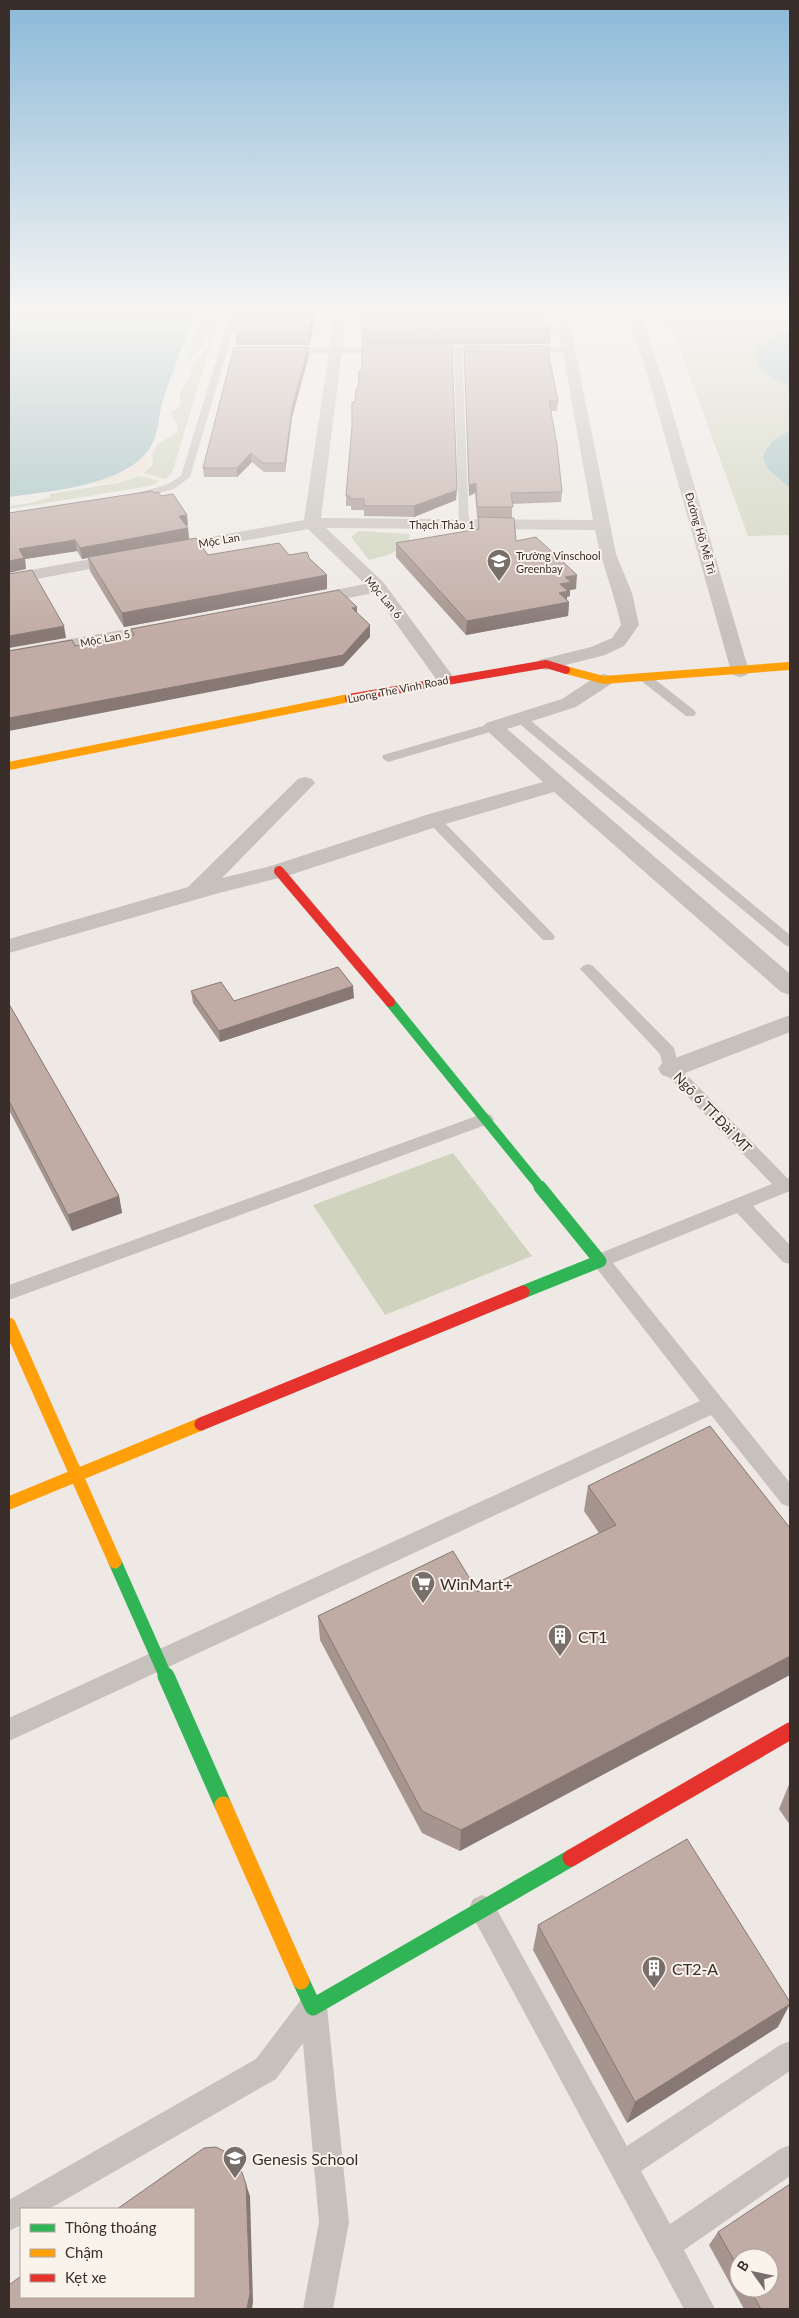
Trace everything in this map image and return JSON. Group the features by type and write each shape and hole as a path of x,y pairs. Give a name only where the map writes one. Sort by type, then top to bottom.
{"street":[{"path":"312,523 326,419"},
{"path":"546,664 598,651 618,642 630,625 623,593 608,554 581,419"},
{"name":"Đường Hồ Mễ Trì","path":"667,419 740,671"},
{"name":"Thạch Thảo 1","path":"312,523 602,525"},
{"name":"Mộc Lan","path":"9,578 312,523"},
{"name":"Mộc Lan 6","path":"312,523 378,587 446,679"},
{"path":"291,604 378,587"},
{"name":"Mộc Lan 5","path":"9,656 184,623"},
{"name":"Luong The Vinh Road","path":"9,766 446,679 546,664 604,680 790,666"},
{"path":"493,727 569,703 604,680"},
{"path":"493,727 790,987"},
{"path":"196,892 305,783"},
{"path":"9,946 196,892 279,871 434,820 558,784"},
{"path":"9,1503 600,1261 444,1066 279,871"},
{"path":"671,1069 790,1024"},
{"path":"9,1324 313,2007 790,1731"}],"lane":[{"path":"122,499 141,496 170,487 185,477 205,419"},
{"path":"460,419 464,524"},
{"path":"644,677 690,714"},
{"path":"520,718 790,942"},
{"path":"388,758 493,727"},
{"path":"434,820 548,937"},
{"name":"Ngõ 6 TT.Đài MT","path":"588,969 668,1052 671,1069 787,1185"},
{"path":"9,1293 485,1119"},
{"path":"787,1185 600,1261 790,1498"},
{"path":"740,1204 790,1257"},
{"path":"9,1730 714,1404"},
{"path":"482,1908 700,2309"},
{"path":"23,2208 266,2070 313,2007"},
{"path":"313,2007 334,2222 318,2309"},
{"path":"622,2166 790,2055"},
{"path":"665,2245 790,2159"},
{"path":"9,2216 20,2210"}],"green space":[{"path":"174,419 188,419 172,473 166,479 143,473 153,465 152,454 158,444 177,432 178,426"},
{"path":"706,419 790,419 790,535 748,536"},
{"path":"139,476 160,481 150,486 9,509 9,506 31,503 50,497 50,494 118,483"},
{"path":"359,531 410,534 408,544 390,554 369,560 351,537"},
{"path":"453,1153 532,1256 385,1315 313,1205"}],"shaded area":[{"path":"147,454 148,465 139,474 116,482 89,484 128,469"}],"water":[{"path":"9,419 159,419 157,431 150,448 138,461 123,471 105,479 65,489 9,497"},
{"path":"790,431 790,488 768,469 763,457 773,441"}],"building":[{"path":"216,419 291,419 285,463 263,463 251,453 237,468 203,468"},
{"path":"352,419 455,419 457,490 414,506 364,506 364,499 350,499 350,496 346,496"},
{"path":"467,419 552,419 562,492 511,493 513,507 477,507 476,483 469,485"},
{"path":"152,491 154,493 158,492 161,496 173,494 187,515 179,516 188,528 80,548 75,540 19,549 24,558 9,561 9,513"},
{"path":"478,517 514,518 516,541 536,537 577,575 565,577 571,582 560,584 568,591 559,593 569,602 467,621 396,543 479,529"},
{"path":"196,538 208,555 279,543 289,555 307,552 309,558 327,575 122,613 88,557"},
{"path":"32,570 64,626 9,636 9,574"},
{"path":"339,590 357,607 352,608 370,625 343,655 9,718 9,651 72,640 75,646 134,635 131,629"},
{"path":"338,967 353,986 219,1031 191,991 221,982 234,1001"},
{"path":"9,1004 119,1196 68,1215 9,1101"},
{"name":"CT1","path":"710,1426 790,1528 790,1656 461,1830 422,1811 318,1616 453,1551 478,1592 616,1525 588,1486"},
{"name":"CT2-A","path":"687,1839 790,2004 635,2102 538,1925"},
{"path":"216,2147 230,2154 239,2164 246,2184 250,2293 247,2309 9,2309 9,2285 20,2277 20,2298 195,2298 195,2208 118,2208 204,2148"},
{"path":"790,2184 790,2309 761,2309 755,2298 779,2298 779,2248 729,2248 729,2251 718,2232"}],"traffic: fast":[{"path":"390,1002 444,1066 600,1261 523,1292"},
{"path":"115,1562 223,1805"},
{"path":"301,1981 313,2007 571,1858"}],"traffic: slow":[{"path":"566,670 604,680 790,666"},
{"path":"9,766 349,698"},
{"path":"9,1324 115,1562"},
{"path":"9,1503 201,1424"},
{"path":"223,1805 301,1981"}],"traffic: jam":[{"path":"349,698 546,664 566,670"},
{"path":"279,871 390,1002"},
{"path":"201,1424 523,1292"},
{"path":"571,1858 790,1731"}],"place":[{"name":"Trường Vinschool Greenbay","path":"499,582"},
{"name":"WinMart+","path":"423,1604"},
{"name":"CT1","path":"560,1657"},
{"name":"CT2-A","path":"654,1989"},
{"name":"Genesis School","path":"235,2179"}]}
